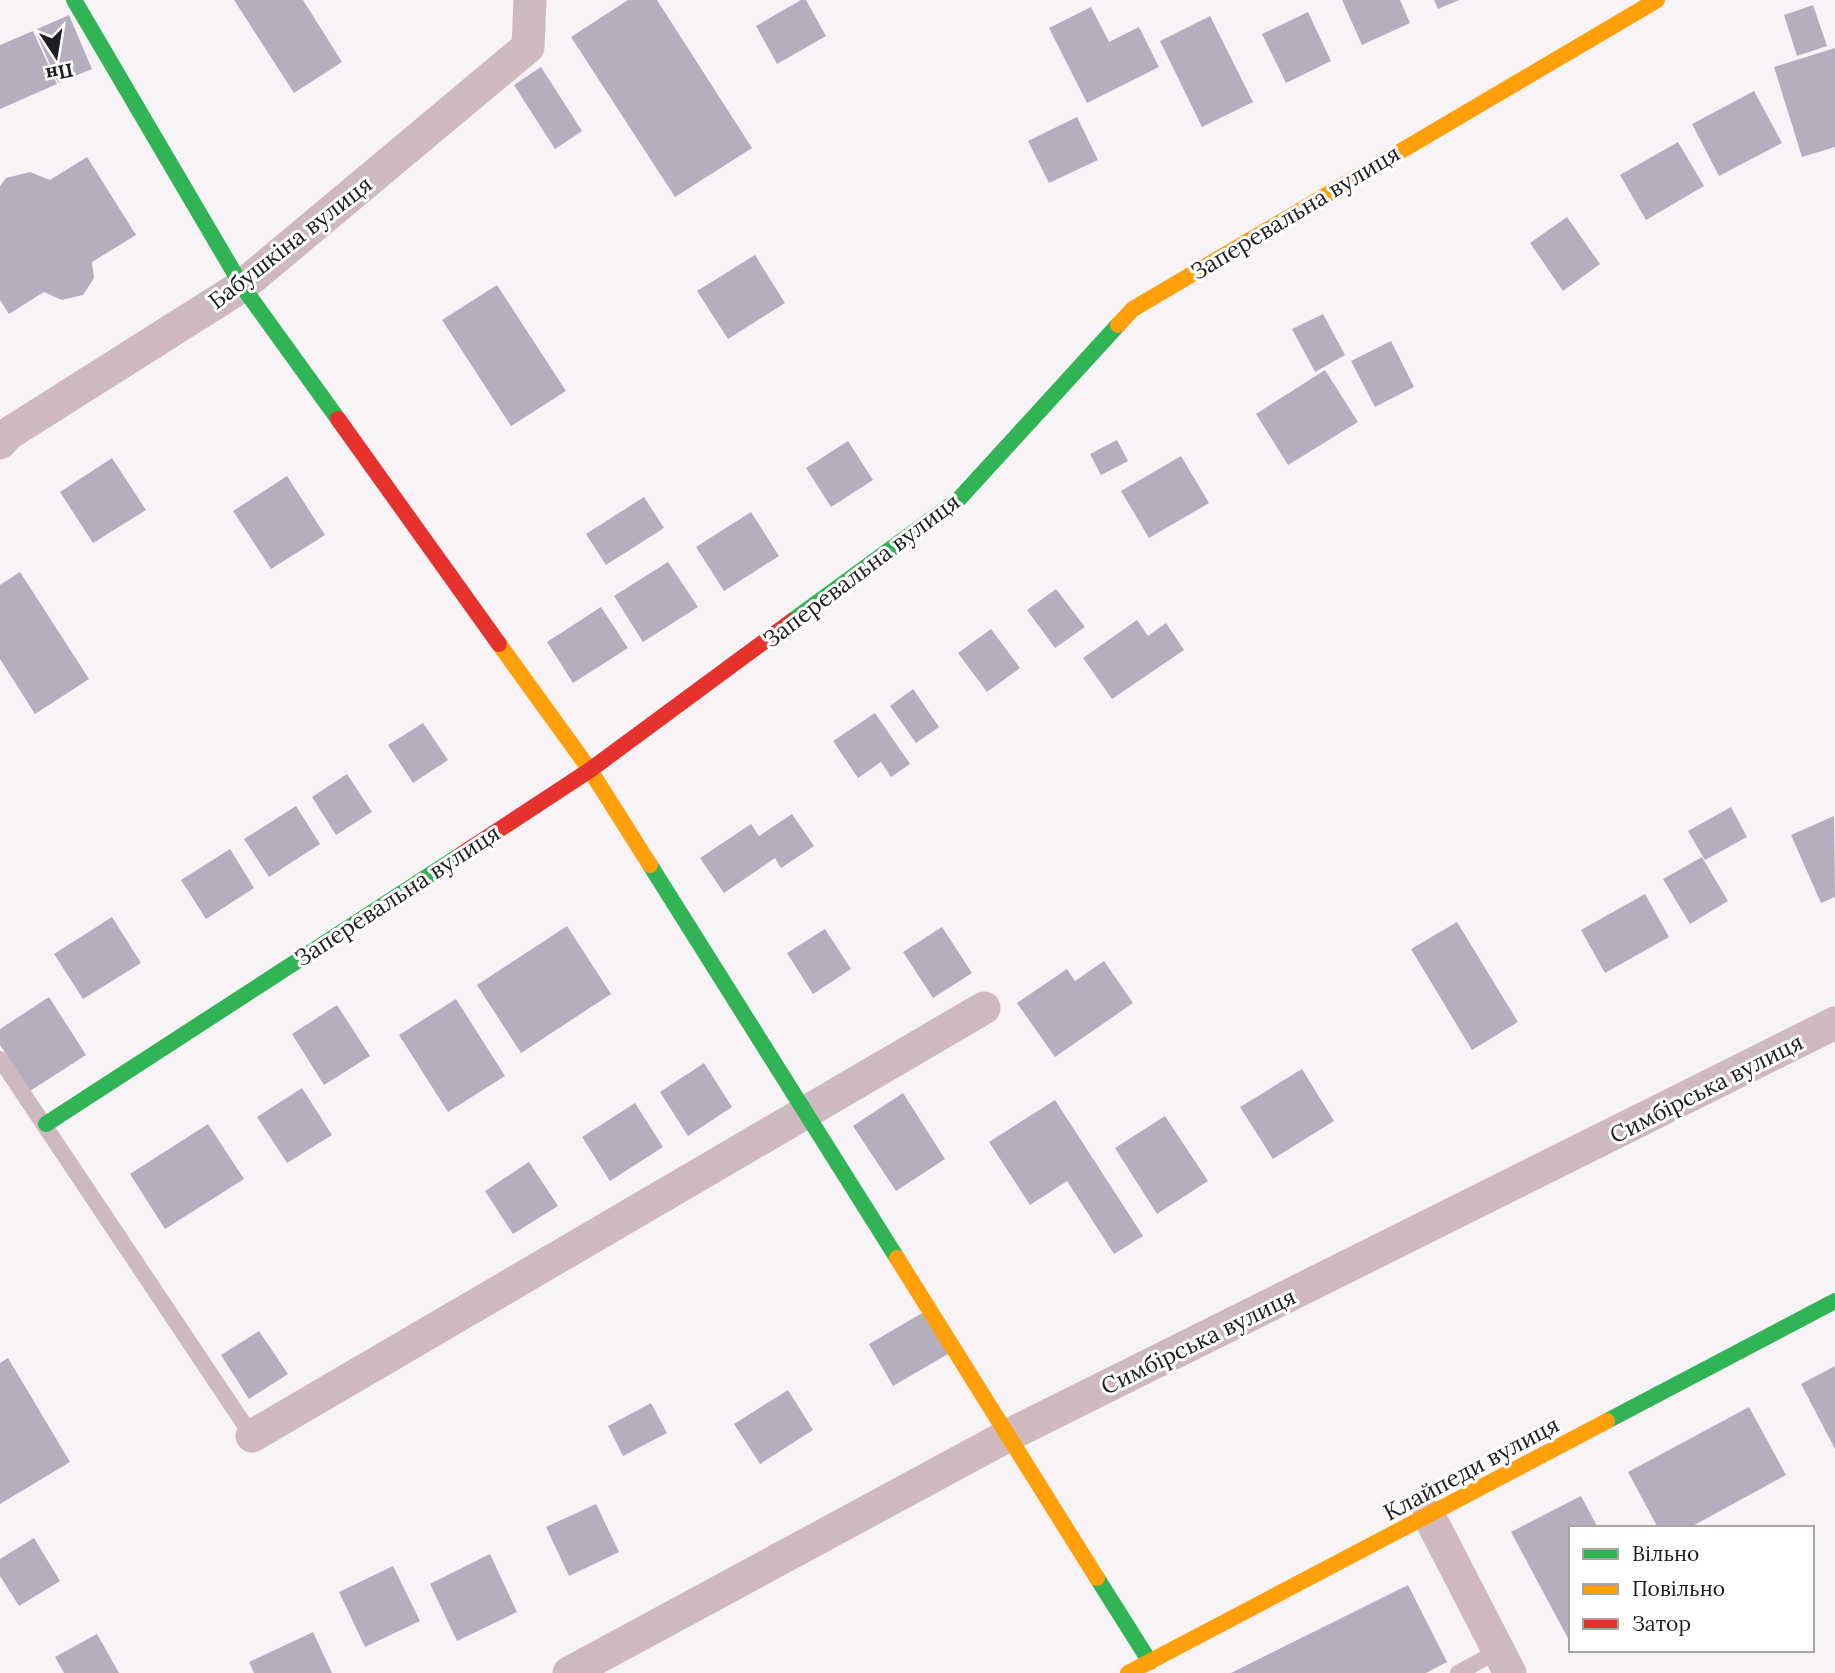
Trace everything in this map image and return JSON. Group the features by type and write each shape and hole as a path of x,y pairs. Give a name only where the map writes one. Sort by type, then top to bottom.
{"street":[{"path":"75,0 242,286 590,770 1150,1662"},
{"name":"Бабушкіна вулиця","path":"0,443 8,434 242,286 528,47 530,0"},
{"name":"Заперевальна вулиця","path":"46,1124 590,770 959,499 1133,309 1657,0"},
{"path":"252,1436 984,1008"},
{"name":"Симбірська вулиця","path":"569,1673 1007,1436 1835,1023"},
{"name":"Клайпеди вулиця","path":"1128,1673 1835,1301"},
{"path":"1429,1516 1504,1662"}],"lane":[{"path":"0,1059 46,1124 252,1436"},
{"path":"1458,1673 1504,1662"}],"building":[{"path":"234,0 303,0 342,62 294,93"},
{"path":"628,0 657,0 752,148 675,197 571,37"},
{"path":"801,0 806,0 826,36 777,64 756,26"},
{"path":"1342,0 1400,0 1410,23 1362,45"},
{"path":"1434,0 1459,0 1438,9"},
{"path":"1813,5 1827,46 1797,56 1784,15"},
{"path":"1091,7 1109,42 1139,27 1159,67 1087,103 1049,28"},
{"path":"1308,12 1331,61 1286,83 1262,34"},
{"path":"69,15 92,69 58,83 35,30"},
{"path":"1210,16 1253,102 1202,127 1160,41"},
{"path":"33,31 57,84 0,109 0,45"},
{"path":"1835,48 1835,147 1802,157 1774,67"},
{"path":"541,67 582,131 555,149 514,85"},
{"path":"1754,91 1782,143 1719,176 1692,124"},
{"path":"1077,117 1098,160 1049,183 1028,141"},
{"path":"1678,142 1704,186 1646,220 1620,175"},
{"path":"87,157 136,235 92,262 94,278 83,295 62,300 44,292 9,314 0,300 0,186 6,178 30,172 50,180"},
{"path":"1567,217 1600,264 1563,291 1530,243"},
{"path":"755,255 785,303 728,339 697,291"},
{"path":"497,285 566,391 511,426 442,320"},
{"path":"1323,314 1345,355 1315,372 1292,329"},
{"path":"1391,341 1414,387 1375,407 1351,361"},
{"path":"1325,370 1358,422 1288,465 1256,414"},
{"path":"1117,440 1128,461 1101,475 1090,454"},
{"path":"848,441 873,480 831,507 806,468"},
{"path":"1181,456 1209,503 1149,538 1121,491"},
{"path":"112,458 146,510 93,543 60,492"},
{"path":"287,476 325,535 271,569 233,511"},
{"path":"644,497 664,528 606,565 586,534"},
{"path":"751,512 779,556 724,591 696,547"},
{"path":"668,562 698,607 643,642 614,596"},
{"path":"20,572 89,679 35,714 0,659 0,585"},
{"path":"1056,589 1085,627 1055,648 1027,610"},
{"path":"601,607 628,648 573,683 547,642"},
{"path":"1137,620 1148,636 1166,623 1184,650 1112,699 1083,658"},
{"path":"991,629 1020,668 987,692 958,653"},
{"path":"913,689 939,727 916,743 890,706"},
{"path":"875,713 910,764 891,777 881,762 858,778 833,741"},
{"path":"423,723 448,760 413,783 388,745"},
{"path":"347,774 372,812 336,835 312,797"},
{"path":"296,806 320,844 269,877 244,839"},
{"path":"1731,807 1747,837 1705,860 1688,831"},
{"path":"792,814 814,846 781,868 775,858 724,893 700,858 751,824 759,836"},
{"path":"1834,816 1835,897 1821,903 1791,835"},
{"path":"230,849 254,888 206,919 181,880"},
{"path":"1702,857 1728,901 1690,924 1663,879"},
{"path":"1645,894 1669,937 1605,973 1581,930"},
{"path":"112,917 141,963 83,999 54,954"},
{"path":"1457,922 1518,1022 1472,1050 1411,949"},
{"path":"567,926 611,994 521,1053 477,985"},
{"path":"942,927 972,973 933,998 903,952"},
{"path":"825,929 851,969 813,994 787,953"},
{"path":"1104,961 1133,1003 1055,1057 1017,1003 1067,969 1075,981"},
{"path":"49,997 86,1055 30,1091 0,1045 0,1029"},
{"path":"456,999 505,1076 448,1112 399,1035"},
{"path":"337,1005 370,1056 324,1085 292,1034"},
{"path":"704,1063 732,1107 688,1136 660,1092"},
{"path":"1302,1069 1334,1121 1273,1159 1240,1107"},
{"path":"302,1088 332,1135 287,1163 257,1117"},
{"path":"903,1093 945,1159 896,1191 853,1126"},
{"path":"1055,1100 1143,1236 1114,1254 1067,1181 1030,1205 989,1142"},
{"path":"635,1103 663,1147 610,1181 582,1137"},
{"path":"1165,1116 1208,1181 1157,1214 1115,1148"},
{"path":"208,1124 244,1179 165,1229 130,1174"},
{"path":"529,1162 558,1206 513,1234 485,1191"},
{"path":"924,1312 948,1354 893,1386 869,1344"},
{"path":"259,1331 288,1374 249,1399 221,1355"},
{"path":"8,1358 70,1462 0,1504 0,1363"},
{"path":"1835,1366 1835,1449 1801,1384"},
{"path":"788,1390 813,1430 760,1464 734,1424"},
{"path":"651,1403 667,1433 623,1456 608,1426"},
{"path":"1749,1407 1786,1475 1693,1526 1657,1526 1628,1472"},
{"path":"1581,1496 1597,1526 1569,1526 1569,1640 1511,1532"},
{"path":"596,1504 619,1552 569,1576 546,1527"},
{"path":"34,1538 60,1581 19,1606 0,1576 0,1559"},
{"path":"490,1554 517,1612 457,1641 430,1584"},
{"path":"393,1566 420,1621 365,1647 339,1592"},
{"path":"1408,1585 1447,1662 1426,1673 1231,1673"},
{"path":"313,1632 332,1673 254,1673 249,1662"},
{"path":"97,1634 119,1673 64,1673 55,1657"}],"traffic: fast":[{"path":"74,0 242,286 338,419"},
{"path":"792,621 959,499 1118,325"},
{"path":"46,1124 462,854"},
{"path":"650,865 897,1258"},
{"path":"1607,1421 1835,1301"},
{"path":"1097,1578 1150,1662"}],"traffic: slow":[{"path":"1118,325 1133,309 1657,0"},
{"path":"499,644 590,770 650,865"},
{"path":"897,1258 1097,1578"},
{"path":"1128,1673 1607,1421"}],"traffic: jam":[{"path":"338,419 499,644"},
{"path":"462,854 590,770 792,621"}]}
